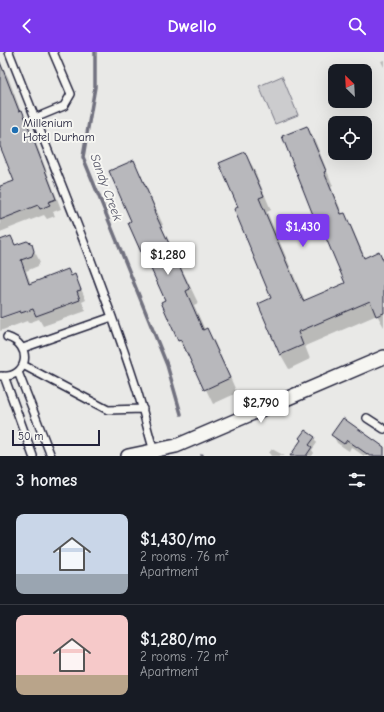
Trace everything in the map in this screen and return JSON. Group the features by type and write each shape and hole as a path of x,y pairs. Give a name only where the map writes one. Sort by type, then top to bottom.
{"street":[{"path":"128,456 155,454 205,435 384,357"}],"lane":[{"path":"9,52 112,317 155,454"},
{"path":"35,118 64,106 71,94 53,52"},
{"path":"23,348 112,317"},
{"path":"8,337 20,343 25,355 23,365 18,372 12,375 2,376 33,456"},
{"path":"23,365 108,410 142,409"},
{"path":"18,372 51,456"},
{"path":"367,418 384,428"}],"shaded area":[{"path":"282,76 298,115 275,124 259,86"}],"building":[{"name":"Millenium Hotel Durham","path":"0,62 19,111 22,110 56,199 48,202 50,205 40,209 38,205 0,220 0,186 14,181 0,146"},
{"path":"307,126 326,171 324,172 341,214 345,213 364,258 379,251 384,262 384,313 376,316 370,301 298,332 303,345 280,355 258,304 271,298 234,209 238,207 219,163 245,152 264,196 259,198 303,301 345,283 320,224 317,225 282,136"},
{"path":"134,160 156,211 154,211 190,289 186,291 203,330 207,328 230,378 204,390 181,340 178,341 161,302 165,300 128,223 131,221 109,171"},
{"path":"11,236 15,245 27,241 32,244 34,251 32,256 21,260 29,284 68,269 71,276 75,274 81,290 77,291 80,300 36,316 33,309 21,313 20,311 0,318 0,240"},
{"path":"343,418 384,447 384,456 370,456 347,440 344,444 331,435"},
{"path":"305,430 315,437 309,445 312,447 306,456 290,456 301,440 299,438"}],"waterway":[{"name":"Sandy Creek","path":"95,52 95,87 83,157 167,365 181,414"}],"place":[{"name":"Millenium Hotel Durham","path":"15,130"}]}
